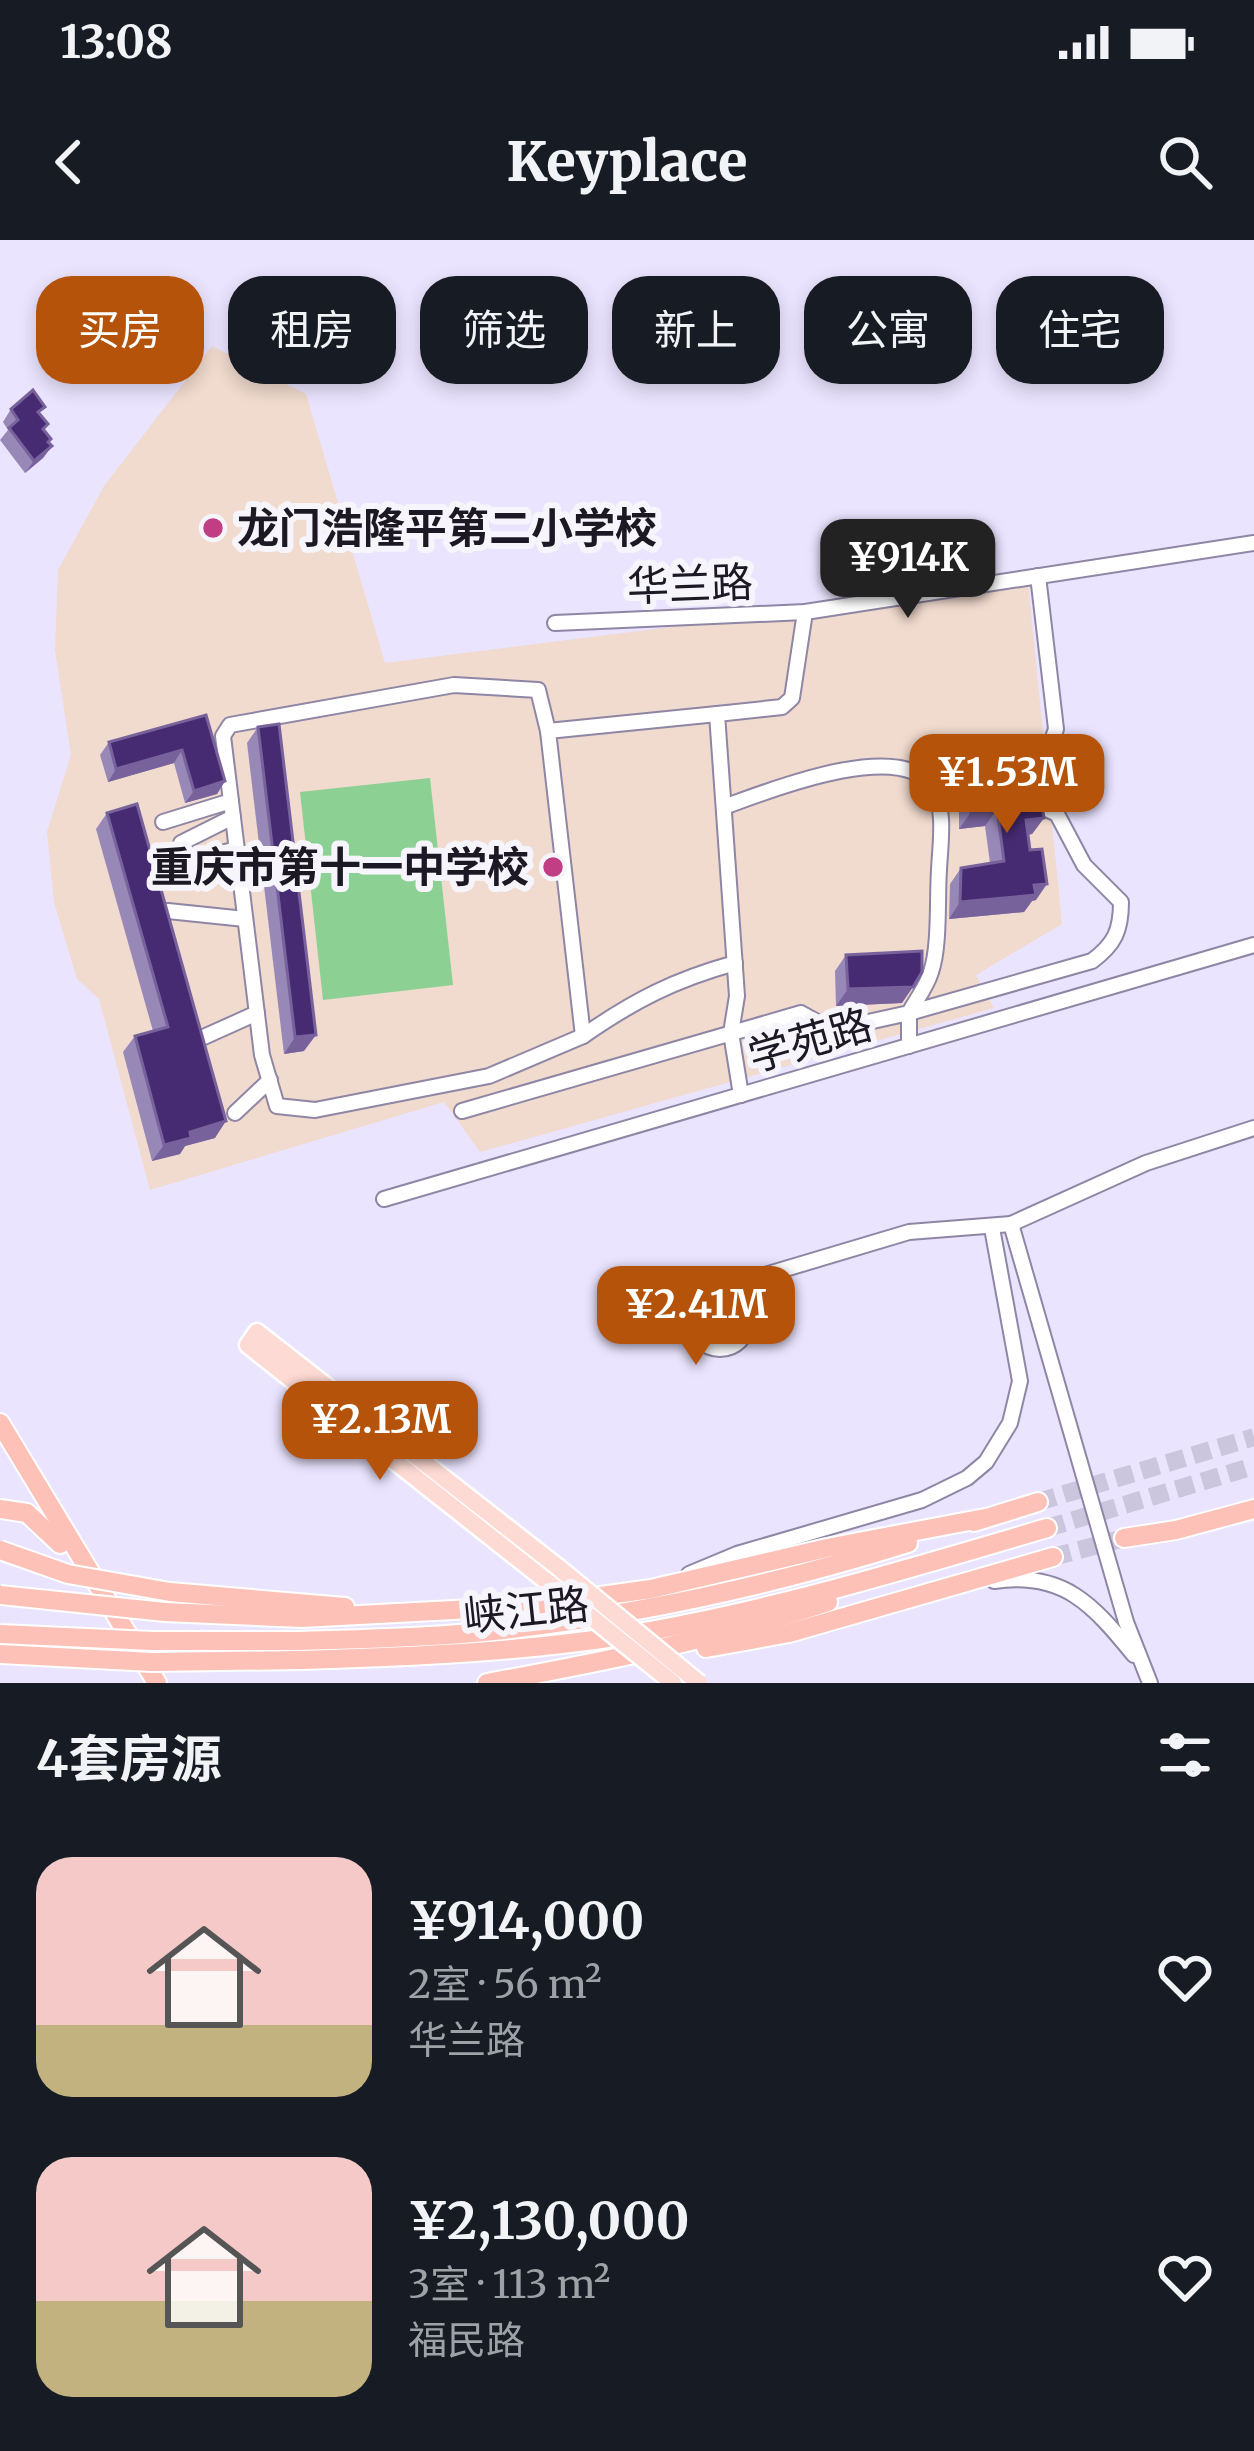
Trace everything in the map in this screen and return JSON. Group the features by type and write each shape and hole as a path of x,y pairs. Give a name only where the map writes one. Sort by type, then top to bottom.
{"highway":[{"path":"0,1424 157,1683"},
{"path":"0,1448 21,1460"},
{"name":"峡江路","path":"0,1654 152,1662 481,1633 653,1608 829,1568 1038,1502"},
{"path":"0,1509 27,1513 51,1532 143,1683"},
{"path":"1124,1538 1254,1509"},
{"path":"0,1595 422,1614 529,1606 651,1589 985,1518"},
{"name":"峡江路","path":"0,1634 464,1654 596,1640 772,1605 1047,1528"},
{"path":"0,1550 167,1602"},
{"path":"606,1661 778,1618 956,1555"},
{"path":"488,1683 755,1641 1053,1557"}],"main road":[{"path":"252,1339 699,1683"},
{"path":"552,1574 674,1683"}],"street":[{"name":"华兰路","path":"555,623 805,612 1254,543"},
{"path":"462,1111 801,1013 824,1026 841,1028 909,1013 1092,961 1111,947 1121,924 1121,902 1084,865 1057,814 1042,806 1034,792 1056,729 1038,576"},
{"path":"548,731 782,707 793,698 805,612"},
{"path":"583,1036 548,731 538,690 454,685 230,724 223,736 245,919 257,1013 277,1106 315,1110 490,1076 583,1036 648,993 682,977 735,963"},
{"path":"717,714 737,996 730,1033 741,1095"},
{"path":"724,807 800,780 886,765 917,773 931,784 939,801 940,852 932,971 909,1013 909,1046"},
{"path":"163,822 232,809"},
{"path":"182,843 232,809"},
{"path":"149,871 237,849"},
{"path":"168,911 245,919"},
{"name":"学苑路","path":"383,1199 1254,944"},
{"path":"196,1040 257,1013"},
{"path":"236,1113 269,1080"},
{"path":"734,1296 746,1281 908,1232 1011,1224 1146,1163 1254,1128"},
{"path":"1011,1224 1150,1683"},
{"path":"651,1589 737,1554 922,1500 967,1478 986,1462 1010,1423 1020,1381 992,1228"},
{"path":"712,1294 734,1296 748,1313 745,1335 728,1349 706,1346 692,1328 696,1307 712,1294"},
{"path":"947,1587 1017,1578 1047,1582 1091,1607 1142,1665"}],"shaded area":[{"name":"重庆市第十一中学校","path":"212,346 228,354 228,384 286,384 306,394 385,663 1028,582 1062,924 976,975 994,1008 480,1152 444,1102 150,1190 99,999 77,979 54,902 47,832 71,755 55,650 58,570 104,486 183,384 204,384 204,356"}],"green space":[{"path":"430,778 453,985 323,1000 300,792"}],"building":[{"path":"33,390 45,407 38,412 48,424 43,429 52,446 34,461 9,428 18,420 11,409"},
{"path":"206,715 225,781 194,791 182,750 116,769 109,742"},
{"path":"279,724 316,1035 295,1037 258,727"},
{"path":"996,766 1009,773 1036,770 1044,818 1026,820 1030,850 1042,849 1047,884 1034,885 1036,895 960,902 961,868 1004,861 997,809 971,812 970,779 979,769"},
{"path":"137,804 226,1121 164,1145 135,1036 168,1027 107,813"},
{"path":"922,951 922,972 913,987 848,989 846,955"}],"tunnel":[{"path":"1038,1502 1254,1437"},
{"path":"1047,1528 1254,1466"},
{"path":"1053,1557 1124,1538"}],"place":[{"name":"龙门浩隆平第二小学校","path":"213,528"},
{"name":"重庆市第十一中学校","path":"553,867"}]}
